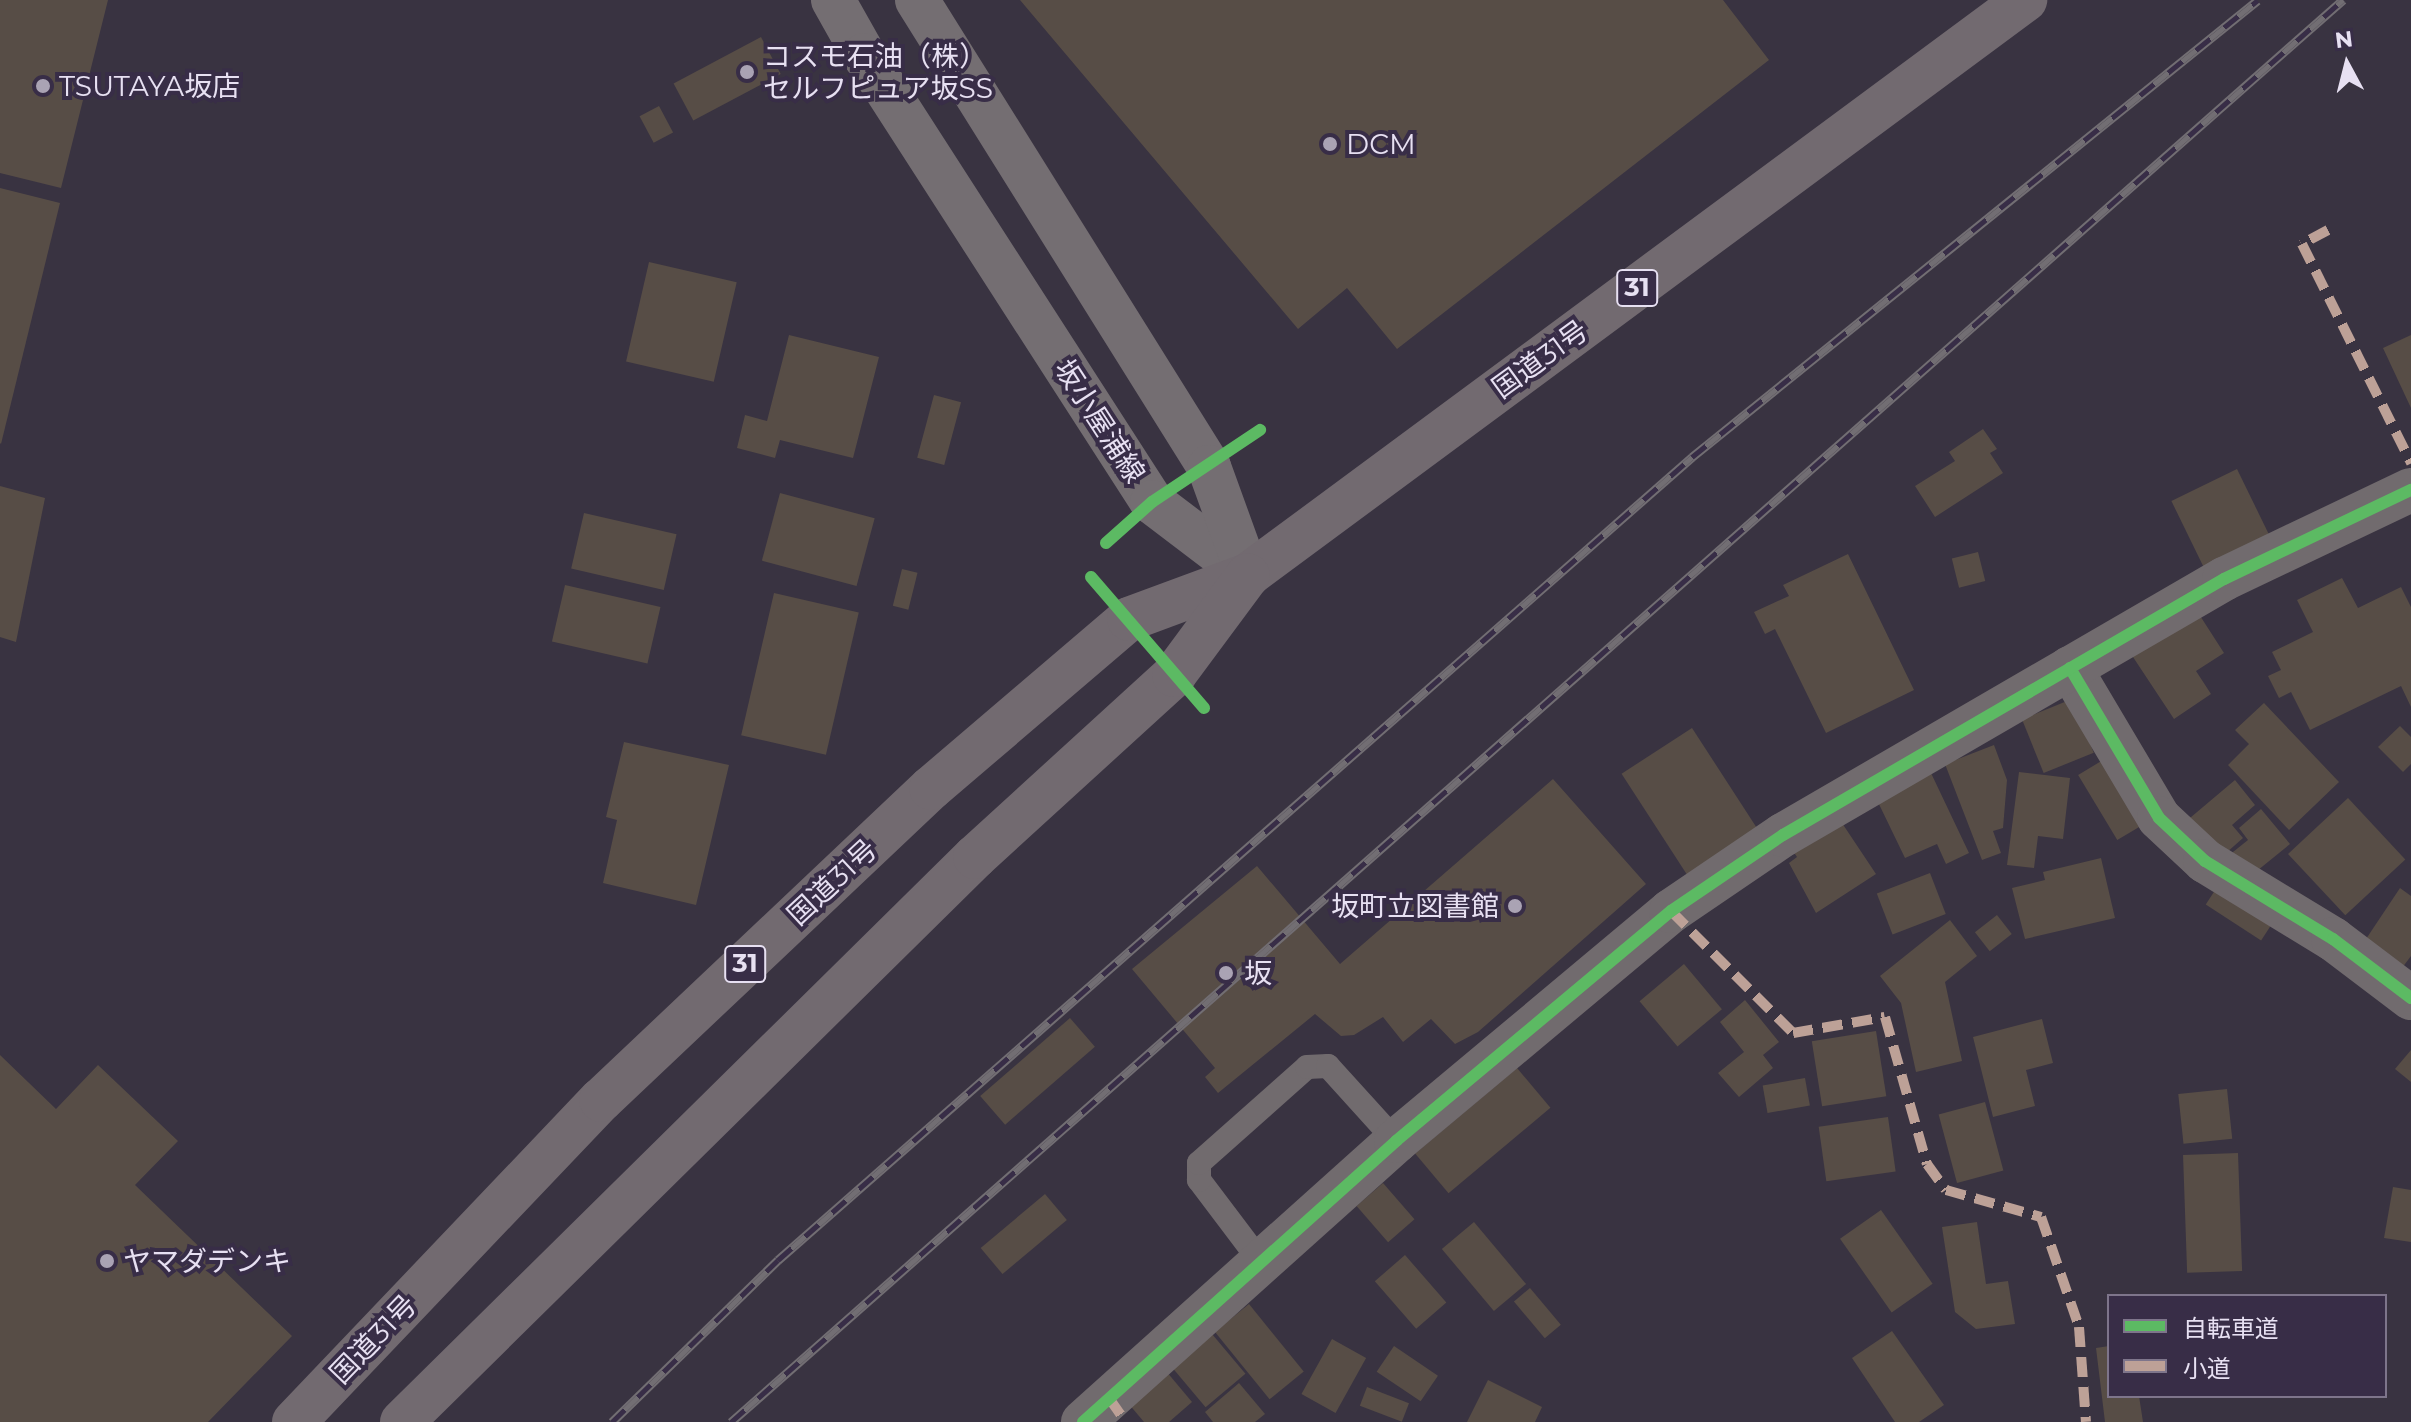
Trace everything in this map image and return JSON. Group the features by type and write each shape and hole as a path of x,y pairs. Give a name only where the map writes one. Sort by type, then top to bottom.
{"highway":[{"name":"国道31号","path":"294,1422 601,1100 931,788 1129,619 1248,575 2025,0"},
{"name":"国道31号","path":"402,1422 975,857 1174,675 1248,575"}],"main road":[{"name":"坂小屋浦線","path":"833,0 864,55 1152,502 1248,575"},
{"path":"917,0 1209,467 1248,575"}],"street":[{"path":"1083,1422 1396,1141 1671,911 1783,835 2224,579 2411,490"},
{"path":"2070,668 2159,818 2205,861 2333,939 2411,998"}],"lane":[{"path":"1261,1262 1199,1180 1199,1163 1307,1067 1328,1066 1396,1141"}],"building":[{"name":"TSUTAYA坂店","path":"0,0 108,0 61,188 0,173"},
{"name":"DCM","path":"1020,0 1723,0 1769,60 1397,349 1347,288 1298,329"},
{"path":"761,37 781,74 693,121 674,83"},
{"path":"659,106 673,132 654,143 640,116"},
{"path":"0,188 60,203 1,444 0,443"},
{"path":"649,262 737,282 714,382 626,361"},
{"path":"789,335 879,357 853,458 780,440 775,458 737,448 745,415 767,421"},
{"path":"2411,335 2411,408 2383,348"},
{"path":"934,395 961,402 944,465 917,458"},
{"path":"1983,429 1997,449 1990,453 2003,473 1935,517 1915,486 1955,461 1949,452"},
{"path":"2237,469 2270,537 2205,569 2171,501"},
{"path":"0,486 45,498 16,642 0,637"},
{"path":"780,493 875,518 857,586 762,561"},
{"path":"584,513 677,534 664,590 571,569"},
{"path":"1978,552 1985,581 1959,588 1952,559"},
{"path":"1848,554 1914,690 1826,733 1775,629 1765,634 1754,612 1789,596 1783,585"},
{"path":"902,569 918,573 908,610 893,606"},
{"path":"2342,578 2358,608 2401,587 2411,607 2411,707 2401,686 2310,730 2291,692 2279,698 2268,676 2281,670 2272,652 2313,632 2297,600"},
{"path":"565,585 660,607 647,664 552,642"},
{"path":"774,593 859,613 826,755 741,735"},
{"path":"2197,611 2224,653 2196,671 2211,694 2174,719 2131,654"},
{"path":"2072,699 2094,753 2044,773 2022,719"},
{"path":"2264,703 2339,782 2289,830 2228,765 2249,744 2235,730"},
{"path":"2400,726 2411,737 2411,764 2403,772 2378,747"},
{"path":"1692,728 1757,829 1687,874 1622,774"},
{"path":"624,742 729,765 696,905 603,883 617,820 606,817"},
{"path":"1994,745 2007,780 2003,828 1993,831 2001,853 1982,860 1945,764"},
{"path":"2103,760 2142,825 2117,840 2078,775"},
{"path":"2019,772 2070,778 2063,839 2038,836 2034,868 2007,865"},
{"path":"1931,773 1969,853 1946,864 1937,844 1905,858 1876,798"},
{"path":"1553,779 1646,884 1478,1032 1455,1044 1431,1019 1403,1042 1383,1017 1354,1035 1341,1036 1315,1014 1218,1093 1205,1077 1215,1068 1132,969 1257,866 1340,964"},
{"path":"2235,780 2255,805 2232,825 2243,838 2217,861 2184,823"},
{"path":"2348,798 2405,859 2345,915 2288,854"},
{"path":"2261,809 2290,844 2247,879 2228,856 2248,840 2239,828"},
{"path":"1836,814 1876,874 1816,913 1789,863 1797,857 1789,845"},
{"path":"2101,858 2115,918 2025,939 2012,888 2045,880 2043,872"},
{"path":"1930,873 1946,914 1893,935 1877,893"},
{"path":"2221,881 2276,917 2261,940 2206,904"},
{"path":"2400,888 2411,896 2411,956 2402,968 2364,942"},
{"path":"1997,915 2012,934 1990,951 1975,932"},
{"path":"1950,920 1977,956 1945,982 1962,1061 1916,1072 1901,1003 1880,976"},
{"path":"1684,964 1722,1009 1677,1046 1640,1001"},
{"path":"1745,1000 1779,1042 1763,1055 1773,1068 1739,1097 1718,1073 1744,1052 1720,1022"},
{"path":"1070,1018 1095,1047 1005,1125 980,1096"},
{"path":"2042,1019 2053,1063 2026,1070 2035,1106 1993,1117 1973,1037"},
{"path":"1876,1031 1886,1096 1822,1106 1812,1041"},
{"path":"2411,1050 2411,1082 2395,1069"},
{"name":"ヤマダデンキ","path":"0,1055 56,1109 98,1065 178,1141 135,1185 292,1336 208,1422 0,1422"},
{"path":"1517,1068 1550,1108 1449,1193 1415,1153"},
{"path":"1805,1078 1810,1106 1768,1113 1763,1085"},
{"path":"2227,1089 2232,1139 2183,1144 2178,1094"},
{"path":"1985,1102 2003,1171 1957,1183 1939,1114"},
{"path":"1888,1117 1896,1171 1826,1181 1819,1127"},
{"path":"2238,1153 2242,1271 2187,1273 2183,1155"},
{"path":"1383,1183 1414,1219 1388,1242 1357,1206"},
{"path":"2393,1187 2411,1190 2411,1242 2384,1238"},
{"path":"1045,1194 1067,1220 1003,1274 981,1248"},
{"path":"1881,1210 1933,1284 1892,1312 1840,1239"},
{"path":"1474,1222 1526,1284 1494,1311 1442,1249"},
{"path":"1977,1222 1986,1284 2008,1281 2015,1324 1976,1329 1955,1312 1942,1227"},
{"path":"1405,1255 1446,1303 1416,1329 1375,1281"},
{"path":"1530,1288 1561,1325 1545,1338 1514,1301"},
{"path":"1249,1304 1304,1372 1270,1399 1215,1332"},
{"path":"1892,1331 1944,1405 1919,1422 1895,1422 1852,1358"},
{"path":"1212,1334 1245,1374 1206,1407 1172,1367"},
{"path":"1332,1339 1366,1358 1336,1413 1301,1394"},
{"path":"1394,1346 1438,1376 1421,1401 1377,1372"},
{"path":"2107,1346 2107,1398 2139,1398 2143,1422 2105,1422 2096,1348"},
{"path":"1166,1371 1192,1402 1169,1422 1144,1422 1128,1403"},
{"path":"1488,1380 1542,1407 1535,1422 1467,1422"},
{"path":"1239,1383 1265,1414 1255,1422 1213,1422 1205,1412"},
{"path":"1367,1387 1409,1403 1402,1422 1360,1406"}],"railway":[{"path":"612,1422 778,1260 1692,457 2258,0"},
{"path":"731,1422 2343,0"}],"marked path":[{"path":"2328,230 2302,244 2411,463"},
{"path":"1671,911 1793,1033 1885,1017 1927,1164 1946,1190 2041,1217 2079,1327 2086,1422"},
{"path":"1109,1398 1126,1422"}],"cycle path":[{"path":"1106,543 1152,502 1260,430"},
{"path":"1083,1422 1396,1141 1671,911 1783,835 2224,579 2411,490"},
{"path":"1091,577 1204,708"},
{"path":"2070,668 2159,818 2205,861 2333,939 2411,998"}],"place":[{"name":"コスモ石油（株） セルフピュア坂SS","path":"747,72"},
{"name":"TSUTAYA坂店","path":"43,86"},
{"name":"DCM","path":"1330,144"},
{"name":"坂町立図書館","path":"1515,906"},
{"name":"坂","path":"1226,973"},
{"name":"ヤマダデンキ","path":"107,1261"}]}
